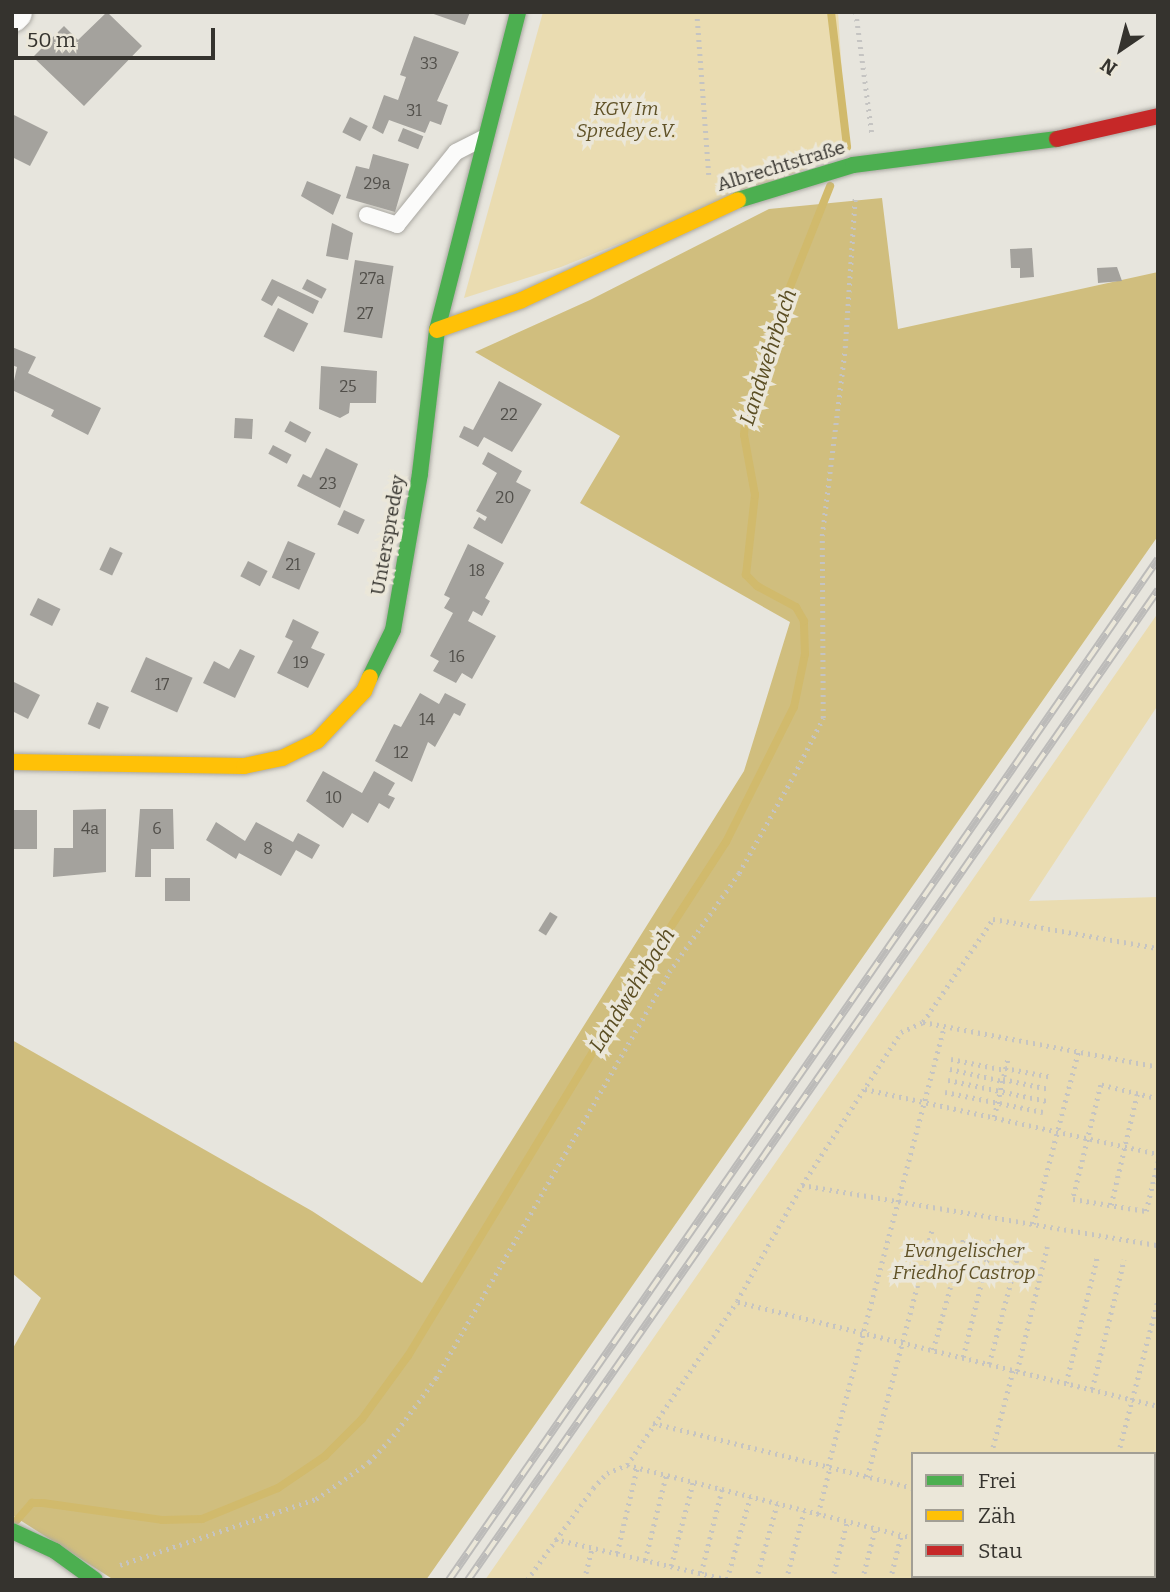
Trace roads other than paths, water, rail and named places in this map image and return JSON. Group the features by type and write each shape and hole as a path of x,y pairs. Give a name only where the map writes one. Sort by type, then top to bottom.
{"street":[{"name":"Unterspredey","path":"12,762 244,766 282,758 317,741 364,691 393,630 420,473 438,330 518,12"},
{"name":"Albrechtstraße","path":"438,330 522,300 716,207 853,165 1025,146 1158,116"},
{"path":"15,1532 92,1577"}],"lane":[{"path":"368,215 397,225 456,152 486,136"}],"waterway":[{"name":"Landwehrbach","path":"831,12 847,147"},
{"name":"Landwehrbach","path":"17,1520 32,1503 162,1520 202,1519 278,1488 325,1456 362,1419 408,1356 646,965 726,842 794,707 805,654 804,621 796,607 757,586 746,575 755,495 744,435 746,413 767,366 778,317 830,186"}],"railway":[{"path":"449,1580 1158,559"},
{"path":"468,1580 1158,590"}],"park label":[{"name":"KGV Im Spredey e.V.","path":"626,120"},
{"name":"Evangelischer Friedhof Castrop","path":"964,1262"}]}
